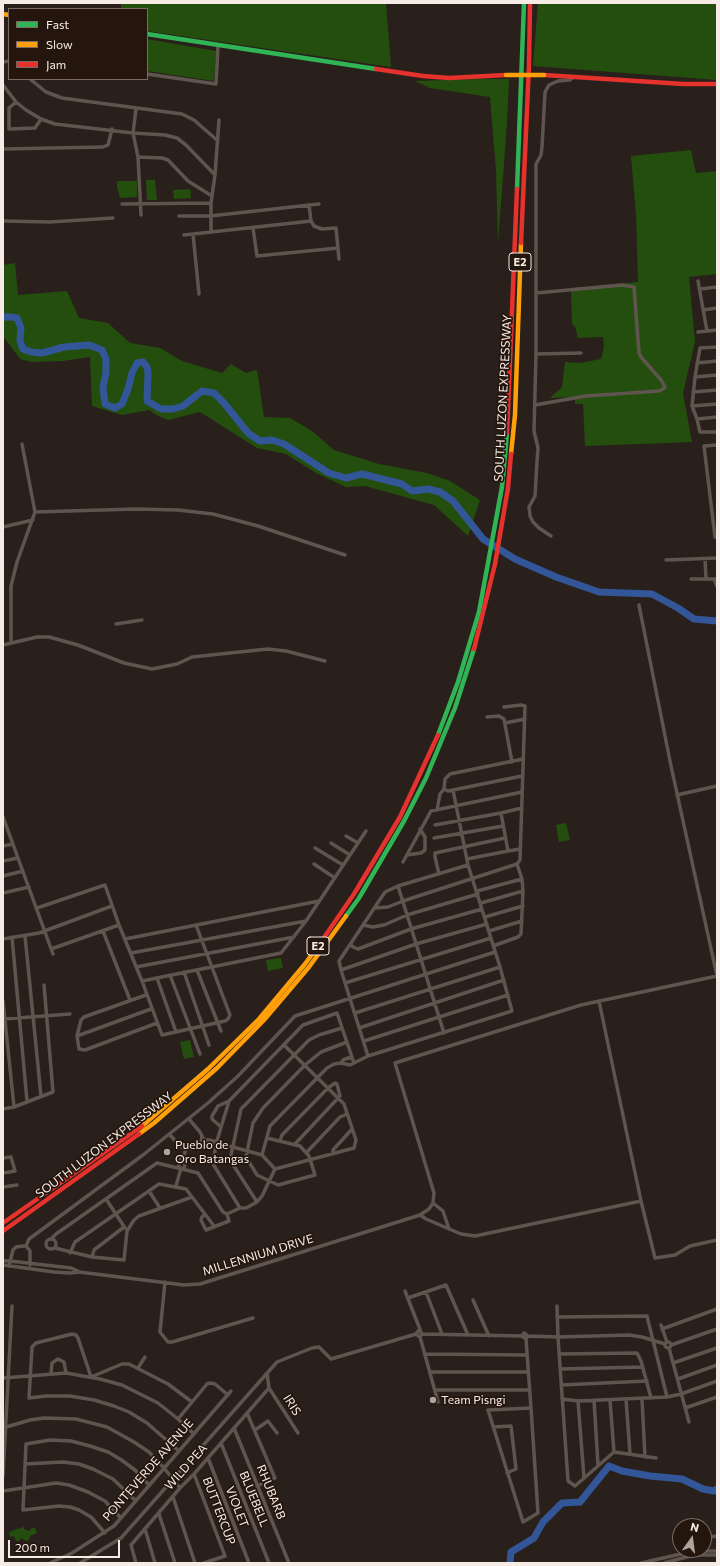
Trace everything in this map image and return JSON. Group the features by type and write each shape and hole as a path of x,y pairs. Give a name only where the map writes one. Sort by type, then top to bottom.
{"main road":[{"name":"SOUTH LUZON EXPRESSWAY","path":"3,1223 150,1120 196,1081 259,1019 305,964 354,894 400,818 431,750 466,659 479,612 502,487 509,413 524,3"},
{"name":"SOUTH LUZON EXPRESSWAY","path":"3,1231 154,1123 217,1068 264,1020 323,950 359,898 382,860 426,778 455,708 469,666 496,564 504,521 515,415 521,231 530,65 530,3"},
{"path":"148,34 423,76 449,78 544,75 683,84 717,84"}],"street":[{"path":"148,74 216,84 218,46"},
{"path":"551,536 539,528 530,516 529,506 535,496 538,455 534,431 536,354 536,164 541,155 546,92 549,85 558,81 570,80 573,77"},
{"path":"31,80 46,92 62,98 136,109 167,110 182,114 194,120 218,141"},
{"path":"3,85 16,102 26,110 41,119 55,124 165,135 177,138 186,145 215,175"},
{"path":"16,102 9,108 9,129 36,128 41,119"},
{"path":"136,109 133,133 138,157 140,215"},
{"path":"211,232 211,203 220,120"},
{"path":"3,149 104,147 108,145 112,130"},
{"path":"138,157 162,158 168,160 188,181 212,196"},
{"path":"122,204 140,205 211,203"},
{"path":"179,216 210,216 319,204"},
{"path":"309,205 311,221 314,226 322,229 336,228 339,260"},
{"path":"3,221 50,222 114,218"},
{"path":"184,235 311,221"},
{"path":"253,228 257,256 338,248"},
{"path":"193,234 199,294"},
{"path":"698,281 707,331"},
{"path":"535,404 586,396 659,391 665,386 639,353 634,287 622,285 536,293"},
{"path":"700,289 717,287"},
{"path":"703,310 717,308"},
{"path":"698,332 717,330"},
{"path":"717,347 700,348 692,406 698,419 700,432 717,432"},
{"path":"536,354 581,353"},
{"path":"697,363 717,361"},
{"path":"695,377 717,375"},
{"path":"693,392 717,390"},
{"path":"692,406 717,404"},
{"path":"698,419 717,417"},
{"path":"11,643 11,586 17,562 35,512 22,444"},
{"path":"717,445 704,446 717,538"},
{"path":"35,512 136,509 178,510 213,514 258,526 345,555"},
{"path":"3,527 32,520"},
{"path":"666,560 717,558"},
{"path":"705,559 706,579"},
{"path":"691,579 715,579 717,586"},
{"path":"449,1229 443,1211 434,1203 434,1193 395,1063 581,1005 717,976 639,605"},
{"path":"116,624 142,620"},
{"path":"3,645 37,637 50,637 78,645 124,663 152,669 177,664 192,657 268,649 286,651 325,661"},
{"path":"375,908 388,907 517,864 520,860 525,710 523,705 504,707"},
{"path":"487,717 501,716 504,719 512,762"},
{"path":"505,723 525,719"},
{"path":"437,810 440,794 444,789 445,779 450,774 523,759"},
{"path":"444,789 453,790 522,776"},
{"path":"678,795 717,786"},
{"path":"262,1155 270,1126 327,1068 334,1064 340,1063 350,1065 368,1056 512,1011 478,893 468,865 453,790"},
{"path":"403,862 429,813 522,792"},
{"path":"435,826 522,808"},
{"path":"501,813 508,851"},
{"path":"3,817 37,908 52,954"},
{"path":"434,838 503,826"},
{"path":"406,855 421,853 425,850 425,837 420,829"},
{"path":"3,830 8,830"},
{"path":"142,981 281,953 306,921 366,831"},
{"path":"346,836 358,843"},
{"path":"439,874 434,857 435,853 506,838"},
{"path":"331,843 350,855"},
{"path":"3,846 13,844"},
{"path":"315,848 343,866"},
{"path":"467,859 520,850"},
{"path":"3,861 18,858"},
{"path":"314,864 335,878"},
{"path":"493,946 518,937 521,934 523,891 522,879 517,864"},
{"path":"368,1056 341,970 340,960 385,892 398,886 468,865"},
{"path":"3,876 23,871"},
{"path":"363,925 373,927 384,925 407,915 522,879"},
{"path":"37,908 105,885 162,1035 217,1023 228,1019 230,1013 196,925"},
{"path":"398,886 444,1033"},
{"path":"3,893 29,887"},
{"path":"481,903 523,891"},
{"path":"125,939 319,900"},
{"path":"3,939 44,932 112,906"},
{"path":"485,917 523,906"},
{"path":"351,945 358,949 412,929 482,909"},
{"path":"131,953 306,921"},
{"path":"489,931 522,921"},
{"path":"341,970 416,944 487,924"},
{"path":"51,949 119,925"},
{"path":"103,930 130,1000"},
{"path":"25,936 41,1096"},
{"path":"136,967 294,936"},
{"path":"12,937 27,1101"},
{"path":"345,983 491,938"},
{"path":"26,1246 29,1239 189,1119 238,1076 295,1016 495,952"},
{"path":"355,1013 500,967"},
{"path":"197,970 220,1031"},
{"path":"184,972 209,1045"},
{"path":"170,975 200,1054"},
{"path":"157,978 176,1032"},
{"path":"359,1028 504,980"},
{"path":"3,1109 14,1107 53,1092 44,985"},
{"path":"146,995 84,1017 81,1020 77,1036 79,1049 86,1050 157,1023"},
{"path":"364,1042 508,995"},
{"path":"3,1001 14,1107"},
{"path":"598,1001 641,1201 655,1258 675,1255 690,1246 717,1240"},
{"path":"77,1036 152,1008"},
{"path":"222,1127 212,1118 218,1106 229,1101 303,1025 337,1013 354,1063"},
{"path":"4,1019 70,1014"},
{"path":"257,1202 230,1160 242,1109 309,1040 342,1028"},
{"path":"267,1138 300,1146 307,1152 315,1175 278,1185 257,1175 246,1157 253,1123 263,1108 305,1065 321,1052 347,1042"},
{"path":"275,1169 354,1148 356,1140 344,1104 284,1045"},
{"path":"340,1063 351,1057"},
{"path":"280,1141 282,1135 328,1088 335,1083 337,1084 340,1096 295,1144"},
{"path":"229,1101 217,1143 213,1164 240,1208"},
{"path":"307,1152 340,1117 347,1114"},
{"path":"189,1119 208,1143 217,1143 262,1155 275,1169"},
{"path":"333,1154 333,1150 352,1129"},
{"path":"170,1134 177,1143 186,1149 192,1149 197,1146 202,1137"},
{"path":"176,1186 181,1168 181,1158 186,1149"},
{"path":"3,1158 11,1157 15,1171 3,1173"},
{"path":"106,1199 126,1229 124,1260 92,1257 47,1247 47,1242 56,1234 157,1163 198,1173 223,1212 227,1214 229,1221 206,1230 201,1220 205,1214"},
{"path":"227,1214 240,1208 246,1208 257,1202 262,1196 275,1169"},
{"path":"70,1253 75,1242 159,1184 186,1189 214,1226"},
{"path":"3,1187 17,1185"},
{"path":"149,1191 160,1208"},
{"path":"92,1257 94,1250 126,1229 139,1216 192,1197"},
{"path":"420,1215 449,1229 465,1235 475,1236 641,1201"},
{"name":"MILLENNIUM DRIVE","path":"3,1264 8,1266 70,1273 79,1272 184,1285 200,1284 420,1215 429,1209 434,1203"},
{"path":"51,1240 56,1242 55,1248"},
{"path":"8,1266 11,1254 16,1247 26,1246"},
{"path":"26,1246 30,1252 29,1268"},
{"name":"MILLENNIUM DRIVE","path":"3,1261 10,1260 71,1268 79,1272"},
{"path":"165,1282 160,1332 168,1342 253,1318"},
{"path":"408,1298 446,1285 468,1335"},
{"path":"405,1290 420,1334 438,1402"},
{"path":"426,1292 442,1334"},
{"path":"473,1300 489,1336"},
{"path":"3,1476 5,1378 12,1306"},
{"path":"557,1306 568,1481 575,1486 614,1452 656,1458"},
{"path":"689,1422 668,1345 661,1327 717,1309"},
{"path":"557,1317 647,1316 667,1397"},
{"path":"80,1563 121,1538 277,1362 312,1348 319,1347 331,1359 420,1334 558,1337 629,1334 668,1345 717,1329"},
{"path":"91,1377 76,1335 72,1334 36,1342 31,1351 29,1398 70,1396 94,1400 114,1406 129,1412 147,1423 179,1450"},
{"path":"525,1337 531,1408 538,1513 523,1522 488,1410 531,1408"},
{"path":"673,1363 717,1348"},
{"path":"559,1354 637,1353 643,1366 651,1398"},
{"path":"425,1354 527,1355"},
{"path":"138,1368 145,1357"},
{"path":"51,1374 52,1363 58,1359 64,1362 66,1373"},
{"path":"91,1377 125,1364 138,1368 168,1384 192,1402"},
{"path":"678,1379 717,1365"},
{"path":"560,1369 643,1366"},
{"path":"430,1372 528,1372"},
{"path":"5,1378 66,1373 91,1377 122,1385 158,1403 194,1434"},
{"path":"267,1373 269,1388"},
{"path":"168,1384 171,1379"},
{"path":"561,1385 647,1381"},
{"path":"562,1399 578,1401 667,1397 682,1394 717,1381"},
{"path":"178,1419 207,1384 215,1384 228,1395"},
{"name":"WILD PEA","path":"136,1563 131,1545 269,1388"},
{"name":"IRIS","path":"269,1388 298,1433"},
{"path":"435,1390 529,1390"},
{"name":"PONTEVERDE AVENUE","path":"50,1563 62,1558 105,1533 114,1526 232,1391"},
{"path":"685,1408 717,1397"},
{"path":"642,1398 645,1456"},
{"path":"626,1399 630,1454"},
{"path":"594,1400 598,1465"},
{"path":"610,1400 614,1452"},
{"path":"578,1401 584,1478"},
{"path":"247,1413 275,1478 257,1486"},
{"path":"5,1427 44,1418 76,1419 96,1424 116,1431 149,1452 180,1488"},
{"path":"255,1430 268,1421 277,1433"},
{"path":"493,1427 511,1426 516,1469 508,1472"},
{"name":"RHUBARB","path":"234,1428 289,1563"},
{"path":"105,1533 91,1517 70,1507 45,1506 23,1510 26,1444 50,1440 71,1441 94,1447 120,1459 135,1470 149,1485"},
{"name":"BLUEBELL","path":"221,1443 269,1563"},
{"name":"VIOLET","path":"208,1458 249,1563"},
{"path":"25,1464 63,1462 79,1464 94,1469 113,1479 136,1501"},
{"name":"BUTTERCUP","path":"194,1474 225,1556 212,1562 204,1563"},
{"path":"3,1491 56,1483 78,1488 105,1501 121,1518"},
{"path":"174,1497 195,1563"},
{"path":"158,1514 175,1563"},
{"path":"145,1529 155,1563"},
{"path":"641,1563 694,1551 717,1551"},
{"path":"664,1563 694,1555 717,1555"}],"green space":[{"path":"121,3 386,3 391,67 148,31 148,8 121,8"},
{"path":"538,3 717,3 717,80 533,66"},
{"path":"148,39 216,51 214,81 148,71"},
{"path":"509,79 498,243 496,171 490,97 430,88 415,81"},
{"path":"691,150 696,173 717,171 717,274 689,277 695,342 683,393 692,442 585,446 583,404 575,404 575,397 550,398 562,387 565,362 580,363 601,359 604,347 603,337 578,338 575,327 572,324 571,288 638,282 636,215 631,156"},
{"path":"146,180 155,180 157,200 147,200"},
{"path":"117,181 137,181 137,197 120,198"},
{"path":"190,189 191,198 174,199 173,190"},
{"path":"15,263 18,295 67,291 79,318 108,323 130,343 160,348 182,361 222,373 231,364 246,373 257,370 264,417 290,418 312,431 334,450 379,464 427,473 450,481 480,500 468,536 434,505 365,486 346,487 316,473 286,454 257,448 200,412 168,420 149,410 122,415 92,406 90,357 63,361 32,362 20,359 3,336 3,265"},
{"path":"566,823 570,840 559,842 556,825"},
{"path":"281,958 283,968 268,971 266,960"},
{"path":"190,1040 194,1057 184,1059 180,1042"},
{"path":"24,1527 24,1529 29,1531 32,1528 35,1528 37,1533 30,1536 29,1540 27,1541 21,1538 19,1541 16,1541 14,1536 10,1537 9,1533 11,1531"}],"waterway":[{"path":"3,317 17,318 21,328 20,341 23,349 31,352 42,353 64,347 89,345 102,350 106,359 106,373 103,387 105,404 115,408 122,404 132,373 137,363 143,362 147,367 148,373 147,401 161,409 173,409 183,406 202,391 214,393 248,433 260,441 272,440 284,444 329,473 346,478 362,474 402,484 412,491 428,489 440,492 453,501 483,539 515,559 556,577 599,592 652,594 678,608 694,619 717,621"},
{"path":"510,1563 511,1552 534,1538 543,1522 562,1503 580,1502 609,1466 622,1471 650,1476 682,1479 703,1489 714,1491 717,1489"}],"traffic: fast":[{"path":"517,189 524,3"},
{"path":"148,34 376,69"},
{"path":"438,735 458,682 479,612 502,487 507,433"},
{"path":"346,916 359,898 404,821 426,778 455,708 474,649"}],"traffic: slow":[{"path":"3,14 8,15"},
{"path":"506,75 544,75"},
{"path":"511,454 515,415 521,243"},
{"path":"139,1134 154,1123 217,1068 264,1020 309,967 346,916"},
{"path":"142,1126 208,1069 259,1019 305,964 323,939"}],"traffic: jam":[{"path":"521,243 529,65 530,3"},
{"path":"376,69 449,78 506,75"},
{"path":"544,75 683,84 717,84"},
{"path":"507,433 517,189"},
{"path":"474,649 495,564 508,488 511,454"},
{"path":"323,939 354,894 400,817 438,735"},
{"path":"3,1223 142,1126"},
{"path":"3,1231 139,1134"}],"place":[{"name":"Pueblo de Oro Batangas","path":"167,1152"},
{"name":"Team Pisngi","path":"433,1400"}]}
